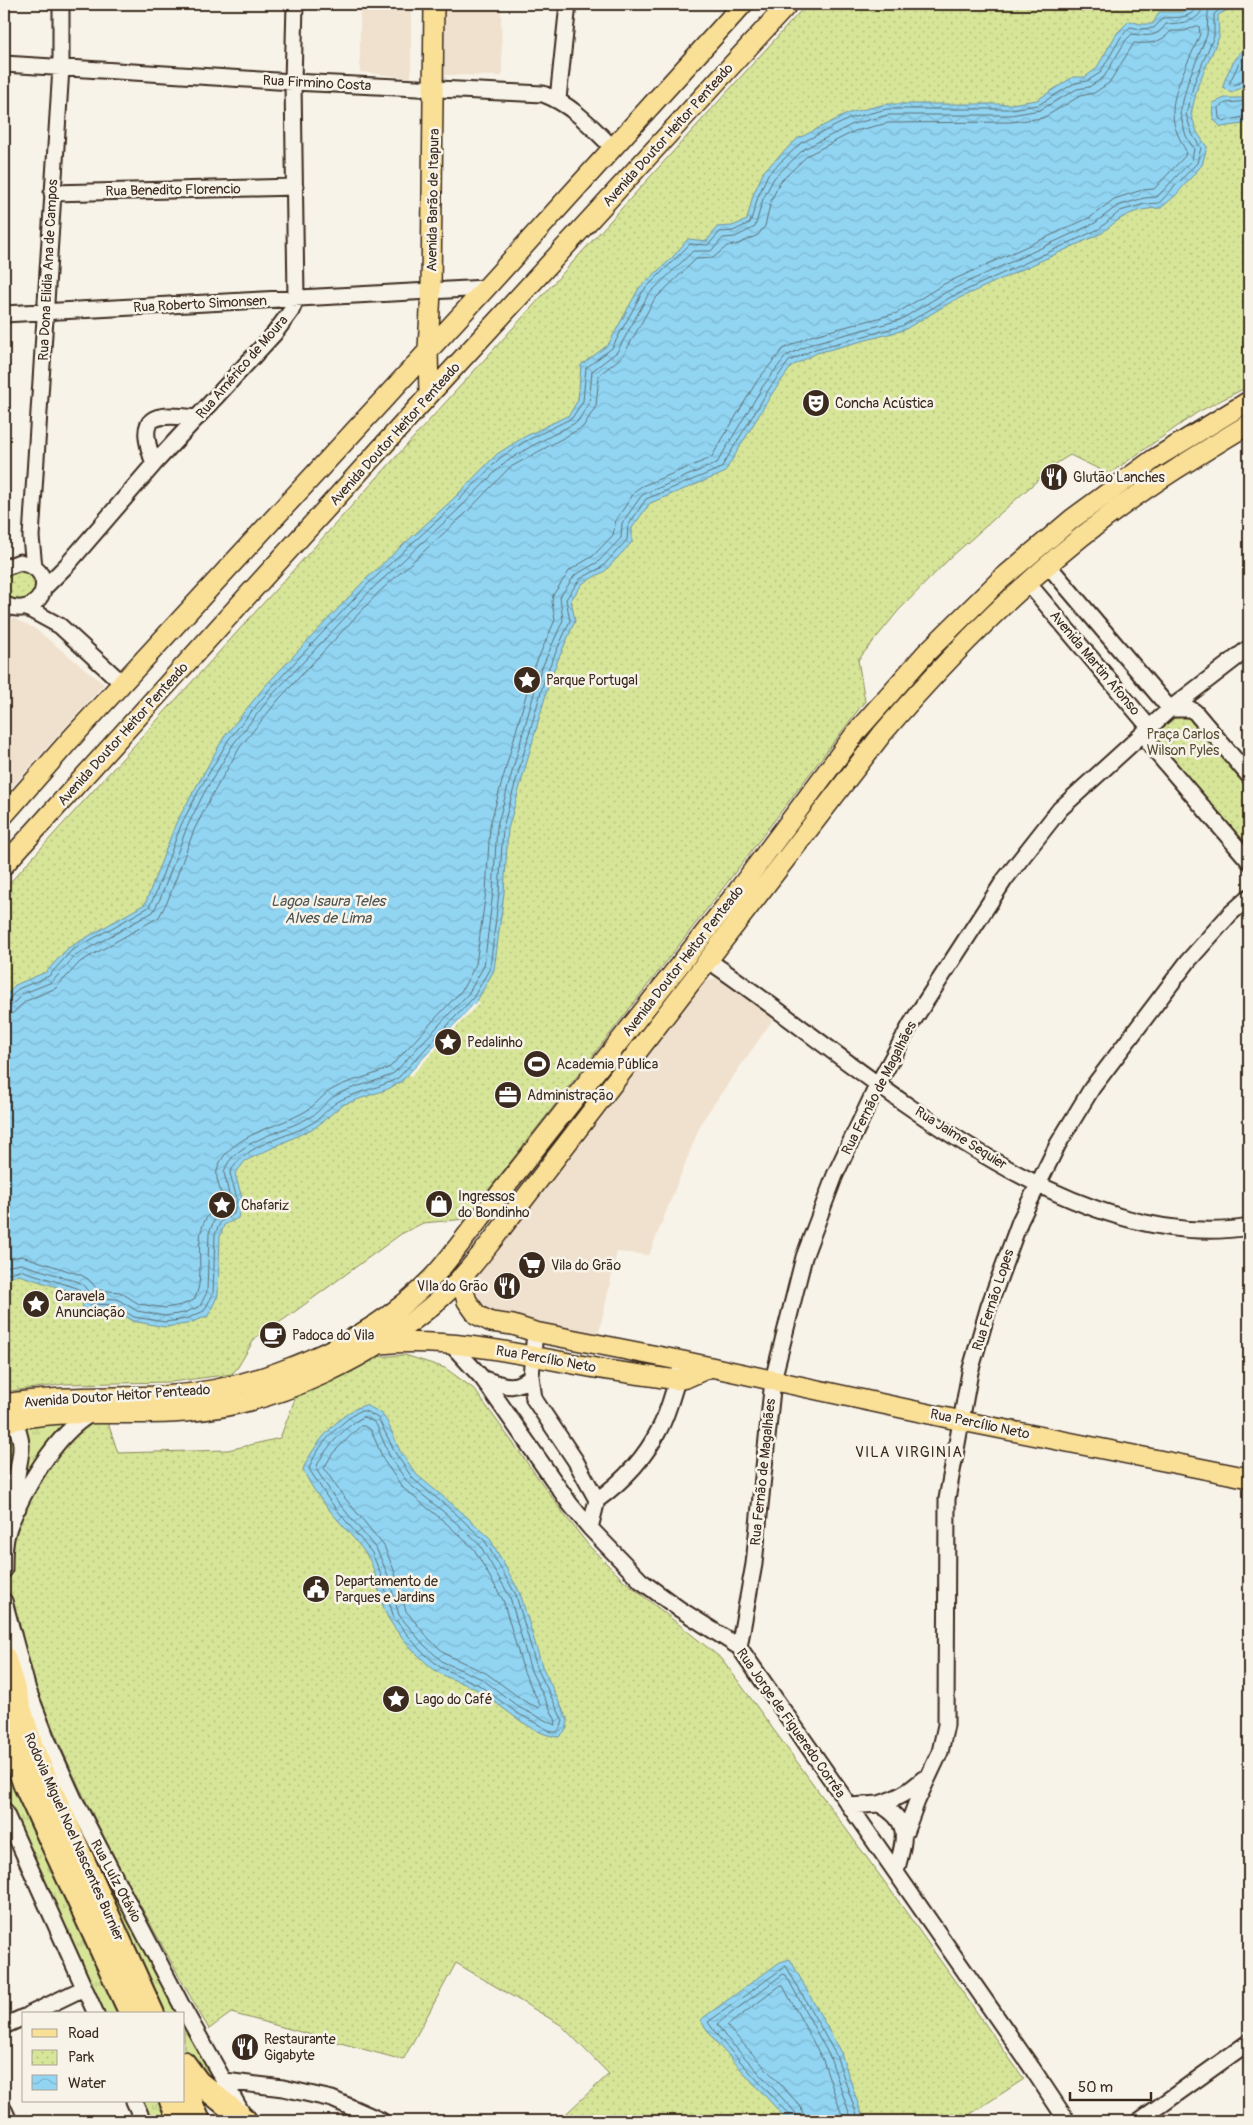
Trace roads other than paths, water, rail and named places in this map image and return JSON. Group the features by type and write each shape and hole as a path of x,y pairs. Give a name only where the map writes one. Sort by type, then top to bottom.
{"highway":[{"name":"Rodovia Miguel Noel Nascentes Burnier","path":"4,1656 33,1750 152,2012"},
{"name":"Rodovia Miguel Noel Nascentes Burnier","path":"4,1725 24,1783 48,1830 130,2012"},
{"path":"4,1756 24,1783"},
{"path":"185,2064 198,2082 246,2120"},
{"path":"185,2088 199,2121"},
{"path":"171,2102 180,2121"}],"main road":[{"name":"Avenida Barão de Itapura","path":"424,4 429,89"},
{"name":"Avenida Barão de Itapura","path":"429,395 426,291 429,89 434,4"},
{"path":"4,815 122,683 400,379 486,288 612,146 743,4"},
{"name":"Avenida Doutor Heitor Penteado","path":"4,865 429,395 788,4"},
{"name":"Avenida Barão de Itapura","path":"400,379 416,357 426,291"},
{"name":"Avenida Doutor Heitor Penteado","path":"7,1416 95,1396 163,1396 201,1393 309,1370 341,1344 368,1328 409,1299 431,1280 547,1134 736,893 858,730 938,640 999,581 1072,518 1154,459 1249,401"},
{"name":"Avenida Doutor Heitor Penteado","path":"7,1416 186,1412 245,1401 309,1370 379,1344 414,1320 444,1295 491,1242 888,727 957,650 1048,565 1120,508 1249,424"},
{"path":"547,1134 558,1133 562,1135 565,1146"},
{"name":"Rua Percílio Neto","path":"460,1278 467,1301 477,1315 492,1322 512,1324 535,1332 683,1361 962,1421 1249,1478"},
{"name":"Rua Percílio Neto","path":"379,1344 408,1342 451,1344 677,1380 710,1367"}],"street":[{"name":"Rua Dona Elidia Ana de Campos","path":"60,626 42,591 42,579 35,568 31,537 60,68 61,4"},
{"path":"295,4 293,82 296,299"},
{"path":"558,99 568,4"},
{"name":"Rua Firmino Costa","path":"4,64 293,82 429,89 519,91 543,94 558,99 612,146"},
{"name":"Rua Benedito Florencio","path":"52,193 294,187"},
{"name":"Rua Roberto Simonsen","path":"4,314 486,288"},
{"name":"Rua Américo de Moura","path":"27,608 33,605 42,591 68,565 154,464 274,334 291,311 296,299"},
{"path":"154,464 146,435 148,424 156,417 169,415 197,418"},
{"name":"Rua Dona Elidia Ana de Campos","path":"10,565 31,537"},
{"path":"10,565 35,568 68,565"},
{"name":"Avenida Martin Afonso","path":"1048,565 1170,709"},
{"name":"Avenida Martin Afonso","path":"1028,583 1149,728 1150,744 1249,861"},
{"path":"4,604 11,608 27,608 60,626 122,683"},
{"name":"Rua Fernão de Magalhães","path":"739,1647 754,1564 773,1380 804,1257 835,1175 878,1084 911,1024 1005,879 1060,809 1170,709 1249,648"},
{"path":"1170,709 1195,712 1249,776"},
{"name":"Rua Fernão Lopes","path":"896,1872 905,1833 940,1752 946,1725 947,1499 970,1372 989,1306 1020,1222 1037,1184 1058,1144 1092,1088 1189,960 1230,914 1249,897"},
{"name":"Rua Jaime Sequier","path":"709,960 756,992 878,1084 972,1148 1037,1184 1112,1214 1164,1227 1195,1231 1232,1230 1249,1227"},
{"path":"535,1332 531,1376 534,1399 575,1460 597,1500"},
{"name":"Rua Jorge de Figueredo Corrêa","path":"451,1344 483,1379 570,1504 590,1528 641,1580 678,1608 739,1647 1067,2121"},
{"path":"590,1528 597,1500 614,1488 635,1467 659,1431 683,1361"},
{"path":"483,1379 511,1387 522,1384 531,1376"},
{"path":"4,1570 4,1546 9,1528 18,1508 57,1443 75,1424 89,1415"},
{"path":"7,1416 20,1435 23,1449 16,1486 18,1508"},
{"name":"Rua Luíz Otávio","path":"4,1602 28,1690 46,1737 74,1799 179,2000 246,2120"},
{"name":"Rua Fernão Lopes","path":"850,1806 879,1804 899,1798 910,1792 930,1773"},
{"path":"879,1804 898,1817 905,1833"},
{"path":"4,1810 95,2012"},
{"path":"34,2012 84,1988"},
{"path":"4,2026 22,2018"},
{"path":"1138,2121 1249,2042"},
{"path":"224,2081 283,2088 332,2099 382,2121"},
{"path":"134,2102 143,2121"},
{"path":"4,2110 8,2121"}],"water":[{"name":"Lagoa Isaura Teles Alves de Lima","path":"1194,4 1239,4 1218,15 1219,37 1198,85 1191,114 1197,132 1207,147 1202,165 1175,196 1161,208 1143,210 1128,215 1102,233 953,301 904,330 817,353 792,366 773,392 724,473 650,503 632,528 632,542 605,571 583,583 571,600 575,621 551,676 508,829 504,893 494,970 477,1001 401,1082 388,1089 342,1105 316,1127 245,1161 235,1174 242,1198 238,1218 224,1225 220,1236 218,1295 208,1316 187,1324 165,1327 132,1321 114,1310 83,1309 82,1300 76,1293 19,1275 9,1277 4,1282 4,998 15,985 46,972 68,948 145,904 176,823 224,737 265,686 365,580 452,500 497,454 524,437 569,415 578,400 581,365 608,345 639,288 671,259 688,239 707,241 717,227 732,226 747,220 753,195 764,171 797,139 849,113 886,104 1011,104 1037,100 1073,77 1085,77 1096,69 1117,33 1129,21 1153,24 1159,12 1183,12"},
{"path":"1249,42 1249,83 1231,93 1223,87 1227,75 1233,63"},
{"path":"1249,96 1249,120 1243,124 1221,127 1214,120 1213,103 1225,98 1244,98"},
{"name":"Lago do Café","path":"366,1405 381,1413 387,1421 400,1451 417,1475 489,1537 520,1593 542,1666 568,1721 566,1730 559,1737 537,1731 474,1688 436,1671 411,1648 390,1621 383,1605 371,1562 316,1492 303,1469 313,1450 329,1430 347,1414"},
{"path":"790,1959 841,2053 864,2121 788,2121 716,2042 700,2020 780,1962"}],"place":[{"name":"Concha Acústica","path":"816,403"},
{"name":"Glutão Lanches","path":"1054,477"},
{"name":"Parque Portugal","path":"527,680"},
{"name":"Pedalinho","path":"448,1042"},
{"name":"Academia Pública","path":"537,1064"},
{"name":"Administração","path":"508,1095"},
{"name":"Ingressos do Bondinho","path":"439,1204"},
{"name":"Chafariz","path":"222,1205"},
{"name":"Vila do Grão","path":"532,1265"},
{"name":"VIla do Grão","path":"507,1286"},
{"name":"Caravela Anunciação","path":"36,1304"},
{"name":"Padoca do Vila","path":"273,1335"},
{"name":"Departamento de Parques e Jardins","path":"316,1589"},
{"name":"Lago do Café","path":"396,1699"},
{"name":"Restaurante Gigabyte","path":"245,2047"}],"district":[{"name":"VILA VIRGINIA","path":"909,1452"}],"park label":[{"name":"Praça Carlos Wilson Pyles","path":"1183,742"}]}
